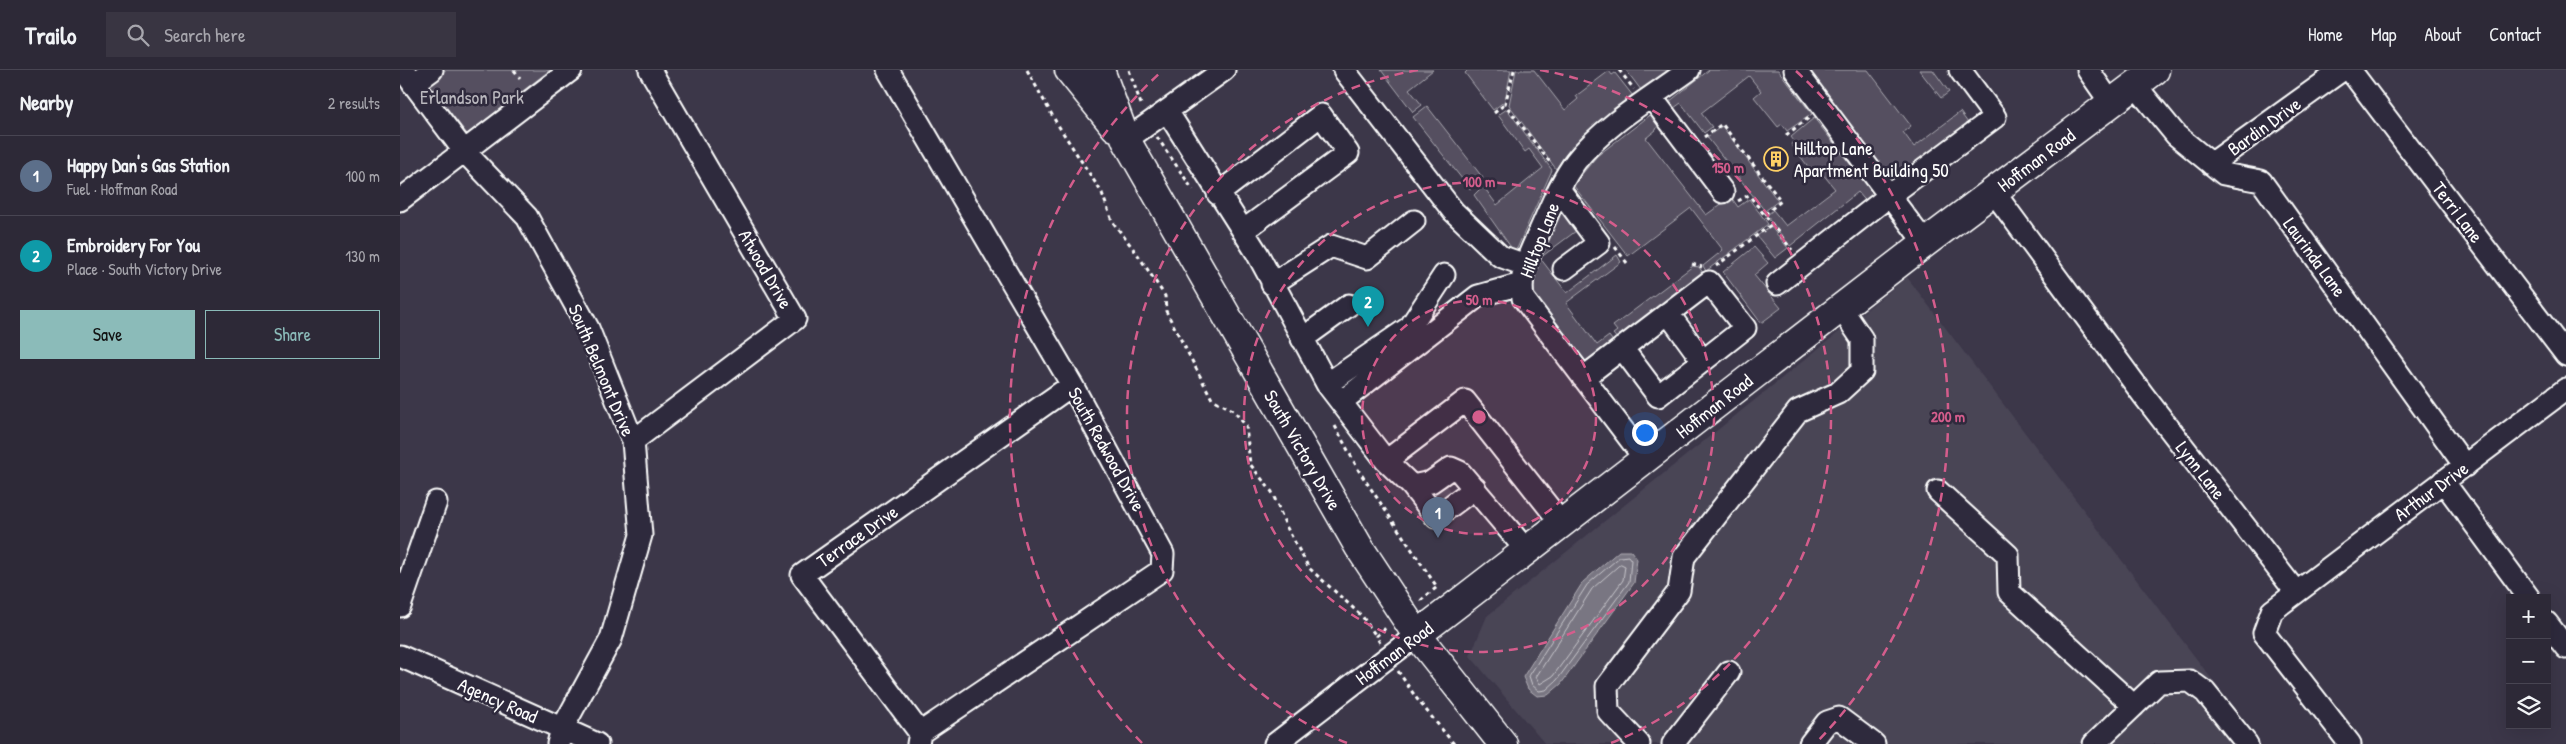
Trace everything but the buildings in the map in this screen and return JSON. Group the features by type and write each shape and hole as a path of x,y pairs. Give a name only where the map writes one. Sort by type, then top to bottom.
{"main road":[{"name":"South Victory Drive","path":"1069,70 1126,140"},
{"name":"South Victory Drive","path":"1100,70 1126,140 1359,547 1410,625 1504,744"},
{"name":"Hoffman Road","path":"1410,625 1527,551 1925,243 2145,78"}],"street":[{"path":"408,77 432,70"},
{"path":"400,200 571,70"},
{"name":"Atwood Drive","path":"633,441 794,319 650,70"},
{"name":"South Redwood Drive","path":"888,70 1072,385 1164,554 1162,570 919,738"},
{"path":"1126,140 1224,70"},
{"path":"1336,410 1478,296 1523,274 1500,256 1452,211 1344,70"},
{"name":"Hilltop Lane","path":"1645,459 1523,298 1523,274 1562,185 1576,162 1599,137 1689,70"},
{"path":"1795,70 1925,243"},
{"path":"1777,284 1888,196 1995,117 1960,70"},
{"path":"2088,70 2111,103"},
{"name":"Bardin Drive","path":"2211,164 2342,70"},
{"name":"Terri Lane","path":"2350,70 2566,355"},
{"name":"South Belmont Drive","path":"408,77 464,151 527,217 588,328 633,441 641,535 611,639 560,736"},
{"name":"Laurinda Lane","path":"2145,78 2176,135 2224,174 2261,181 2465,466"},
{"path":"1652,98 1723,192"},
{"path":"1167,111 1208,196 1243,231 1327,384 1336,410 1386,461 1436,494 1475,488"},
{"path":"1208,196 1321,115 1348,153 1243,231"},
{"path":"1562,185 1599,243 1564,269"},
{"name":"Lynn Lane","path":"1993,192 2144,396 2295,592"},
{"path":"1272,284 1331,246 1367,258 1414,221"},
{"path":"1327,384 1410,327 1444,275"},
{"path":"1583,378 1622,348 1709,282 1745,328 1658,396 1622,348"},
{"path":"1302,339 1349,305"},
{"path":"1639,744 1608,711 1607,686 1678,592 1684,557 1798,410 1838,393 1862,370 1862,339 1841,308"},
{"path":"1668,313 1703,361"},
{"name":"Terrace Drive","path":"919,738 802,575 1072,385"},
{"name":"Arthur Drive","path":"2295,592 2444,481 2563,400"},
{"path":"1386,461 1465,401 1562,524"},
{"path":"1436,494 1451,468 1460,472 1527,551"},
{"path":"2444,481 2526,594"},
{"path":"1938,491 2008,555 2009,592 2134,706"},
{"path":"400,606 436,502"},
{"path":"2295,592 2272,610 2264,633 2350,744"},
{"name":"Hoffman Road","path":"1275,744 1389,657 1410,625"},
{"path":"2551,628 2566,648"},
{"name":"Agency Road","path":"400,656 560,736 596,744"},
{"path":"1673,744 1729,672"},
{"path":"2094,744 2159,682 2190,681 2205,692 2247,744"},
{"path":"1810,744 1827,722 1839,718 1874,744"}],"path":[{"path":"514,70 520,78"},
{"path":"1028,70 1056,122 1102,193 1112,221 1138,255 1165,296 1166,311 1212,399 1233,410 1246,426 1250,464 1272,492 1286,526 1309,568 1362,616 1417,699 1454,744"},
{"path":"1129,70 1148,124 1208,196"},
{"path":"1494,113 1506,104 1514,70"},
{"path":"1506,104 1562,185"},
{"path":"1786,135 1823,108"},
{"path":"1689,148 1722,124 1781,201 1764,215"},
{"path":"1723,192 1735,197 1739,202 1749,195 1803,264"},
{"path":"1713,268 1772,224"},
{"path":"1692,264 1701,266 1706,274"},
{"path":"1336,410 1360,471 1437,587 1410,625 1376,636"}],"shaded area":[{"path":"1907,277 2261,744 1545,744 1470,656 1487,616"}],"green space":[{"name":"Erlandson Park","path":"418,70 550,70 467,134"},
{"path":"1381,70 1433,70 1409,89 1422,105 1413,112"},
{"path":"1468,70 1511,70 1505,101 1493,110 1465,73"},
{"path":"1516,70 1534,70 1565,110 1578,99 1576,96 1609,71 1612,75 1615,73 1633,96 1581,138 1556,169 1509,105"},
{"path":"1626,70 1668,70 1641,90"},
{"path":"1709,70 1778,70 1812,114 1787,131 1782,124 1778,127 1754,97 1761,91 1749,76 1701,113 1712,127 1704,133 1681,103 1674,108 1669,102"},
{"path":"1806,70 1868,70 1911,126 1903,132 1914,147 1960,112 1968,123 1892,182"},
{"path":"1919,70 1933,70 1949,92 1941,98"},
{"path":"1427,106 1483,178 1470,189 1413,117"},
{"path":"1507,109 1552,170 1515,253 1474,195 1483,186 1497,205 1543,168 1529,149 1525,152 1498,115"},
{"path":"1653,113 1661,118 1656,130 1646,138 1706,215 1731,197 1738,207 1749,199 1768,224 1706,271 1703,266 1723,250 1691,208 1628,256 1573,185 1597,156"},
{"path":"1814,118 1876,197 1868,204 1858,192 1790,246 1766,216 1773,210 1786,226 1835,189 1822,173 1816,177 1791,144 1794,141 1791,137"},
{"path":"1722,126 1778,201 1765,211 1707,137"},
{"path":"1564,211 1580,228 1540,258 1567,293 1617,255 1621,262 1566,303 1597,345 1609,336 1615,344 1585,365 1532,292 1538,260 1546,236 1552,225"},
{"path":"1770,226 1788,248 1775,258 1757,236"},
{"path":"1754,247 1768,263 1754,275 1781,308 1761,323 1723,272"},
{"path":"1693,266 1699,267 1705,276 1619,341 1613,334 1617,331 1613,326"}],"water":[{"path":"1619,551 1631,551 1637,559 1634,583 1561,684 1548,695 1537,696 1528,689 1523,677 1583,582"}],"tunnel":[{"path":"1437,490 1448,504"}],"place":[{"name":"Hilltop Lane Apartment Building 50","path":"1776,159"},
{"name":"Embroidery For You","path":"1368,327"},
{"name":"Happy Dan's Gas Station","path":"1438,538"}]}
